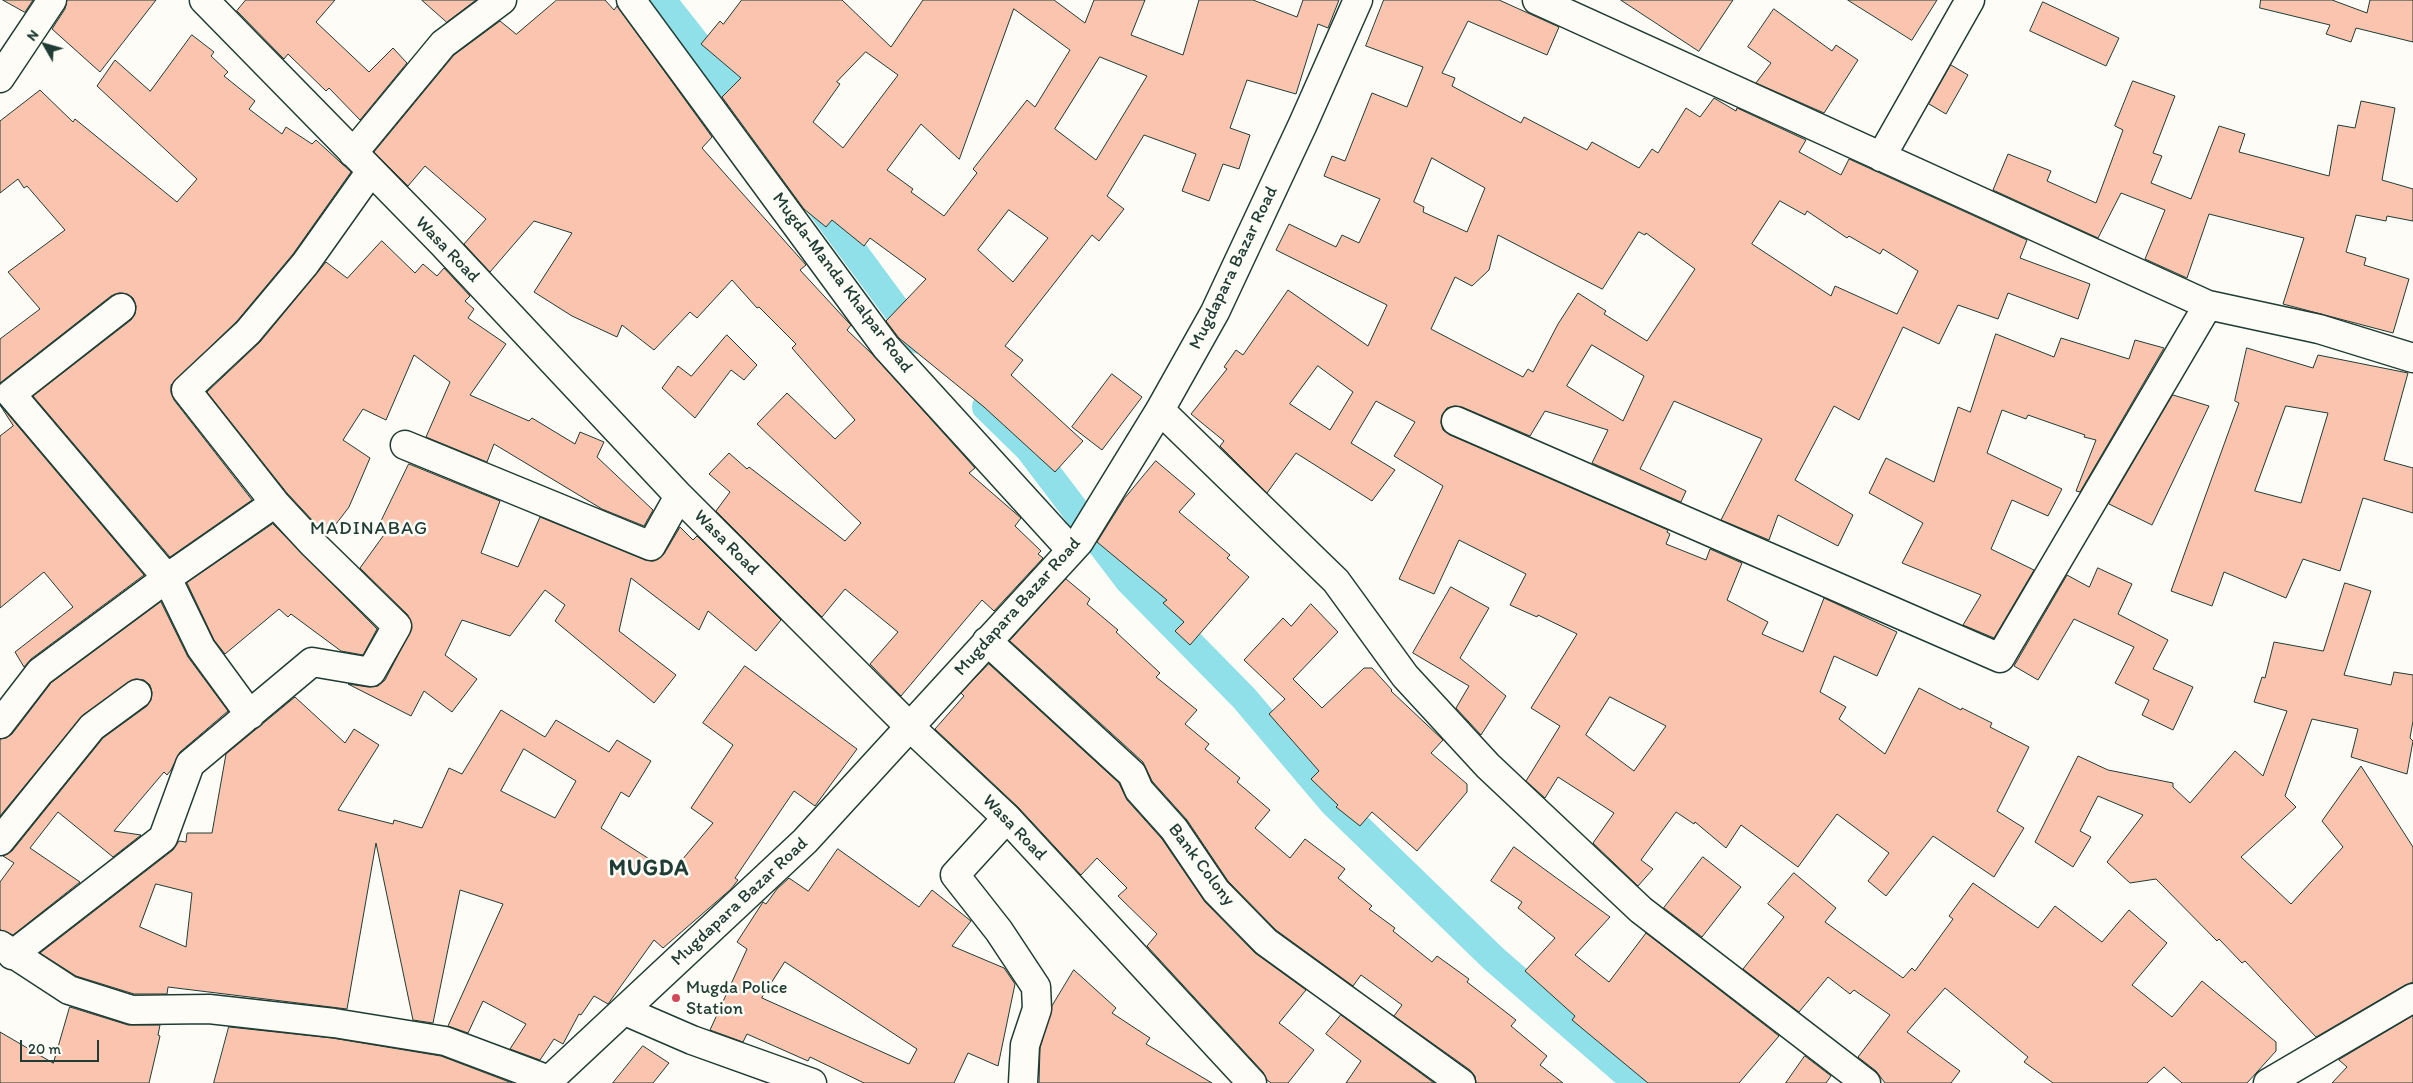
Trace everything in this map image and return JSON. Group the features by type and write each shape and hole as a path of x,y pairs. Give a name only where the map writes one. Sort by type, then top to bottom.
{"street":[{"path":"0,78 52,0"},
{"name":"Wasa Road","path":"204,0 442,243 679,496 910,727 1007,818 1252,1083"},
{"path":"502,0 443,44 362,162 305,264 248,332 186,390 275,503 312,544 397,626 371,672 312,662 190,764 163,838 6,950 68,990 132,1010 209,1009 334,1023 426,1038 445,1042 548,1082"},
{"name":"Mugda-Manda Khalpar Road","path":"631,0 886,347 1075,546"},
{"name":"Mugdapara Bazar Road","path":"548,1082 805,841 1075,546 1160,410 1215,312 1303,124 1358,0"},
{"path":"1537,0 2208,305 2319,329 2413,358"},
{"path":"1881,157 1970,0"},
{"path":"1456,421 2000,658 2208,305"},
{"path":"121,308 11,394 167,578 201,648 250,715"},
{"path":"1160,410 1336,581 1405,676 1488,766 1640,910 1866,1083"},
{"path":"405,445 651,546 679,496"},
{"path":"0,724 40,672 167,578 275,503"},
{"name":"Bank Colony","path":"988,641 1132,774 1139,790 1174,828 1216,892 1266,942 1461,1083"},
{"path":"0,841 92,727 137,694"},
{"path":"1007,818 955,875 999,931 1036,987 1037,1009 1025,1045 1023,1083"},
{"path":"2268,1083 2413,998"},
{"path":"625,1010 692,1040 812,1083"}],"building":[{"path":"3,0 33,0 25,12"},
{"path":"67,0 156,0 100,72 52,29 65,9"},
{"path":"246,0 335,0 316,22 369,72 393,48 407,63 360,120 329,88 326,91 288,54 284,59 237,11"},
{"path":"422,0 476,0 447,22"},
{"path":"557,0 605,0 614,10 617,6 712,137 702,148 806,265 800,270 851,325 847,330 872,354 975,468 969,473 1021,518 1015,526 1041,551 1038,554 1043,558 994,611 982,600 901,696 870,664 898,632 845,589 822,617 716,511 730,492 709,474 729,453 747,469 749,467 845,541 861,523 757,424 787,393 835,439 855,420 792,348 796,344 759,307 757,308 732,280 697,318 690,312 654,350 622,325 617,337 572,316 534,292 572,233 534,221 490,272 464,244 486,219 425,166 408,186 374,152 454,55 500,21 516,34"},
{"path":"742,0 842,0 891,47 923,0 1054,0 1085,23 1094,0 1145,0 1131,35 1183,55 1199,0 1253,0 1297,17 1303,0 1339,0 1328,28 1318,24 1296,94 1247,80 1230,128 1250,135 1239,169 1223,164 1209,201 1182,191 1196,154 1144,135 1107,196 1124,209 1099,241 1092,235 1005,346 1023,360 1011,375 1083,441 1055,472 984,407 899,338 886,321 926,279 870,238 864,246 832,220 826,227 804,209 722,97 741,78 701,44 720,21 723,24","holes":["1014,9 1070,50 1035,107 1027,100 973,169 977,173 944,216 911,192 913,189 887,170 921,124 959,159","866,52 898,75 843,148 813,122 840,84 837,82","1100,57 1147,76 1096,160 1055,129","1009,210 1048,238 1013,282 978,250"]},
{"path":"1384,0 1499,0 1559,27 1547,55 1468,21 1442,73 1455,78 1452,86 1521,123 1524,117 1587,150 1592,142 1639,168 1652,149 1658,153 1686,108 1700,117 1714,98 1736,111 1737,108 1806,140 1799,152 1841,175 1849,159 2027,240 2020,258 2090,284 2078,319 2008,293 1998,319 1958,305 1939,344 1903,327 1859,420 1834,406 1795,480 1853,515 1838,546 1778,515 1769,540 1721,520 1762,439 1674,401 1640,469 1686,491 1681,502 1592,463 1608,430 1545,411 1530,436 1462,407 1454,406 1447,408 1442,415 1441,423 1443,430 1450,435 1668,530 1667,532 1670,534 1666,544 1706,560 1710,549 1742,563 1727,600 1768,622 1762,634 1803,652 1824,598 1897,632 1877,676 1834,656 1820,692 1846,707 1839,719 1885,754 1919,688 1961,710 1962,708 1992,723 1990,727 2029,747 1997,811 2024,828 1994,877 1933,836 1886,896 1868,881 1889,853 1837,814 1798,867 1741,825 1726,848 1695,822 1694,824 1676,812 1641,860 1653,869 1638,886 1593,843 1614,813 1558,777 1545,798 1526,781 1560,726 1531,708 1577,634 1538,615 1537,617 1510,605 1526,574 1459,540 1434,594 1399,579 1443,486 1394,456 1415,422 1376,401 1351,443 1395,470 1372,501 1296,453 1267,493 1220,446 1224,441 1191,414 1227,369 1224,367 1236,350 1243,355 1288,290 1368,346 1387,305 1276,250 1289,224 1336,247 1342,235 1359,243 1380,199 1324,176 1332,156 1345,161 1372,93 1407,107 1423,67 1366,46","holes":["1432,158 1485,188 1467,232 1423,212 1424,207 1414,202","1780,201 1805,215 1807,211 1847,238 1849,236 1880,254 1883,249 1918,271 1897,314 1835,286 1831,296 1752,244","1639,232 1645,235 1646,233 1695,269 1647,341 1604,314 1606,311 1578,293 1558,324 1533,372 1528,369 1523,377 1431,329 1455,277 1472,286 1489,270 1498,235 1602,289","1592,345 1644,376 1623,421 1567,386","1318,366 1353,392 1330,430 1290,404","1610,697 1666,726 1634,771 1586,735"]},
{"path":"1621,0 1733,0 1699,51"},
{"path":"1848,0 1937,0 1912,40"},
{"path":"2261,0 2332,0 2367,13 2370,0 2413,0 2413,42 2356,28 2351,42 2326,34 2330,25 2260,8"},
{"path":"2043,2 2119,38 2106,66 2030,31"},
{"path":"1774,9 1832,51 1836,45 1858,60 1824,113 1756,83 1771,63 1748,47"},
{"path":"192,35 214,52 211,56 228,72 224,76 255,101 249,109 282,134 286,127 312,144 316,140 351,172 293,254 237,321 171,385 174,400 252,500 170,557 33,396 131,320 135,314 136,306 133,298 127,294 119,293 111,296 0,383 0,339 40,309 8,272 65,230 27,186 24,188 18,179 0,193 0,121 40,90 73,122 75,119 177,202 197,179 97,86 115,60 150,91"},
{"path":"1951,65 1968,75 1946,114 1929,104"},
{"path":"2133,81 2175,96 2153,153 2162,156 2151,183 2191,199 2219,126 2245,134 2239,152 2329,176 2338,125 2355,128 2361,101 2395,108 2382,180 2413,189 2413,221 2387,216 2386,221 2356,215 2346,252 2366,258 2364,265 2409,279 2393,333 2283,304 2304,238 2209,214 2187,278 2145,259 2165,210 2121,193 2098,238 1993,190 2008,154 2051,171 2047,181 2096,203 2123,130 2115,126"},
{"path":"382,241 415,273 423,264 437,276 444,268 470,296 465,301 474,309 468,318 506,344 470,395 529,421 532,418 575,444 580,432 604,442 597,457 653,510 644,526 602,509 494,444 487,462 426,437 450,382 414,355 386,420 363,409 343,440 370,458 349,507 327,536 287,493 207,392 260,342 326,262 347,278"},
{"path":"1996,334 2054,357 2061,338 2129,359 2135,340 2164,348 2080,492 2076,491 2096,440 2028,415 2026,419 2002,410 1987,453 2062,489 2048,516 2012,500 1991,549 2034,570 1994,638 1963,625 1981,595 1902,563 1923,523 1869,493 1886,458 1934,482 1958,407 1970,412"},
{"path":"727,335 757,365 744,380 731,370 695,418 662,388 678,366 691,376"},
{"path":"2247,348 2313,368 2318,355 2408,373 2384,460 2413,468 2413,513 2363,498 2340,571 2303,559 2286,598 2224,572 2212,606 2171,591 2239,403 2235,401","holes":["2286,406 2328,413 2301,503 2255,491"]},
{"path":"1112,374 1142,397 1102,450 1072,427"},
{"path":"2173,395 2209,406 2152,525 2109,504"},
{"path":"0,405 144,575 31,659 24,667 15,652 73,607 44,572 0,608 0,436 13,426"},
{"path":"1156,461 1195,494 1179,512 1230,555 1227,558 1249,577 1190,645 1175,631 1184,622 1163,603 1167,600 1097,542 1124,499"},
{"path":"409,464 500,501 481,553 518,567 540,517 645,560 653,561 664,554 680,527 693,540 697,536 781,620 756,651 708,611 699,630 631,578 619,631 676,675 654,703 555,621 565,605 545,590 510,636 462,620 445,655 477,679 452,712 424,691 411,716 348,684 368,687 378,686 385,680 412,628 408,615 360,568 386,532 378,528"},
{"path":"273,524 377,629 363,655 341,651 291,614 288,617 279,609 225,654 214,640 187,583"},
{"path":"2098,568 2132,584 2118,614 2168,640 2153,669 2193,687 2173,730 2142,715 2149,700 2115,683 2134,647 2074,619 2038,680 2014,666 2067,575 2089,587"},
{"path":"1066,579 1090,599 1087,604 1118,630 1116,632 1160,673 1156,677 1197,710 1185,724 1209,744 1205,749 1240,778 1237,782 1270,810 1255,828 1290,858 1305,839 1345,869 1338,878 1372,906 1369,909 1395,928 1393,931 1432,962 1437,956 1469,979 1467,982 1516,1020 1511,1026 1547,1056 1540,1065 1563,1083 1476,1083 1475,1076 1470,1070 1394,1016 1402,1005 1361,975 1353,986 1276,930 1228,881 1187,820 1152,781 1143,762 1010,641"},
{"path":"2345,583 2371,591 2344,675 2391,685 2394,672 2413,675 2413,721 2410,738 2413,741 2407,774 2351,757 2358,729 2312,719 2285,796 2296,807 2241,857 2291,904 2343,847 2322,821 2361,766 2413,847 2413,982 2316,1037 2245,961 2242,963 2219,939 2217,941 2156,879 2130,883 2107,862 2143,815 2098,796 2080,831 2091,837 2073,867 2035,842 2078,756 2108,770 2173,783 2173,787 2190,803 2235,751 2263,776 2287,711 2254,702 2262,677 2265,678 2274,642 2323,651"},
{"path":"1451,587 1489,608 1460,658 1506,696 1481,735 1456,708 1469,686 1413,653"},
{"path":"161,602 188,657 228,711 180,752 167,775 164,772 114,831 141,835 113,857 58,812 30,848 80,882 13,935 0,930 0,882 14,863 3,856 12,851 103,738 147,706 151,700 152,692 150,685 144,680 135,679 83,715 0,816 0,739 12,734 51,683"},
{"path":"1311,604 1338,632 1293,679 1322,708 1364,668 1372,668 1391,691 1443,740 1431,753 1467,784 1467,792 1417,851 1372,812 1360,826 1336,807 1338,805 1311,779 1319,771 1269,714 1285,699 1244,660 1283,618 1291,626"},
{"path":"989,664 1119,783 1127,800 1162,839 1205,902 1255,953 1306,990 1279,1023 1314,1050 1288,1083 1271,1083 1267,1080 1263,1072 1147,946 1157,934 1118,896 1127,888 1097,858 1081,875 1018,807 935,729 964,696 961,693"},
{"path":"745,666 857,749 815,806 794,791 735,878 738,880 731,889 663,948 654,940 608,1004 594,996 581,1015 579,1014 563,1044 554,1039 540,1060 510,1049 526,1024 483,1001 468,1033 448,1026 503,904 460,890 433,1023 413,1020 376,843 347,1009 168,987 167,994 134,994 76,976 40,953 173,850 179,841 186,842 187,833 212,833 226,754 295,697 345,743 354,729 379,745 338,810 393,824 394,820 422,828 449,768 462,774 501,710 545,737 556,720 609,752 617,740 651,761 629,797 621,792 601,828 671,873 713,823 691,808 733,745 703,723","holes":["524,749 576,781 555,818 501,791","156,884 192,893 186,947 140,927"]},
{"path":"1514,847 1610,917 1575,955 1609,982 1646,933 1779,1036 1739,1083 1648,1083 1572,1020 1575,1016 1525,971 1555,938 1518,908 1522,902 1491,881"},
{"path":"838,849 919,907 932,890 971,921 952,946 1004,968 1015,984 998,1066 968,1053 954,1083 864,1083 810,1057 808,1061 747,1034 743,1042 710,1030 747,949 737,942 763,902 766,904 777,889 789,878 808,891","holes":["785,962 917,1049 909,1064 762,998"]},
{"path":"1703,857 1741,887 1702,937 1664,908"},
{"path":"1794,873 1836,908 1825,922 1903,978 1912,968 1915,971 1953,919 1949,916 1973,883 2038,928 2055,906 2102,942 2129,910 2167,943 2132,985 2172,1017 2202,981 2276,1042 2276,1051 2247,1083 2182,1083 2164,1067 2147,1083 2053,1083 2024,1062 2028,1057 1945,988 1907,1032 1960,1071 1951,1083 1885,1083 1876,1071 1858,1057 1890,1015 1854,990 1850,994 1828,977 1799,1012 1743,969 1784,917 1768,904"},
{"path":"1074,970 1116,1008 1112,1013 1150,1038 1146,1044 1212,1083 1039,1083 1040,1048 1052,1006"},
{"path":"70,1007 128,1025 160,1025 158,1035 160,1036 149,1083 0,1083 0,1032 53,1063"},
{"path":"1341,1015 1434,1083 1346,1083 1361,1061 1326,1034"},
{"path":"2413,1016 2413,1083 2332,1083 2347,1067 2339,1060"},
{"path":"229,1027 332,1038 441,1056 512,1083 214,1083"},
{"path":"643,1046 669,1063 653,1083 613,1083"},
{"path":"1805,1056 1831,1076 1826,1083 1786,1083"}],"waterway":[{"path":"662,0 754,117"},
{"path":"809,191 919,340"},
{"path":"986,407 1029,449 1129,581 1244,698 1333,803 1494,959 1637,1083"}],"place":[{"name":"Mugda Police Station","path":"676,998"}],"district":[{"name":"MADINABAG","path":"369,529"},
{"name":"MUGDA","path":"649,869"}]}
